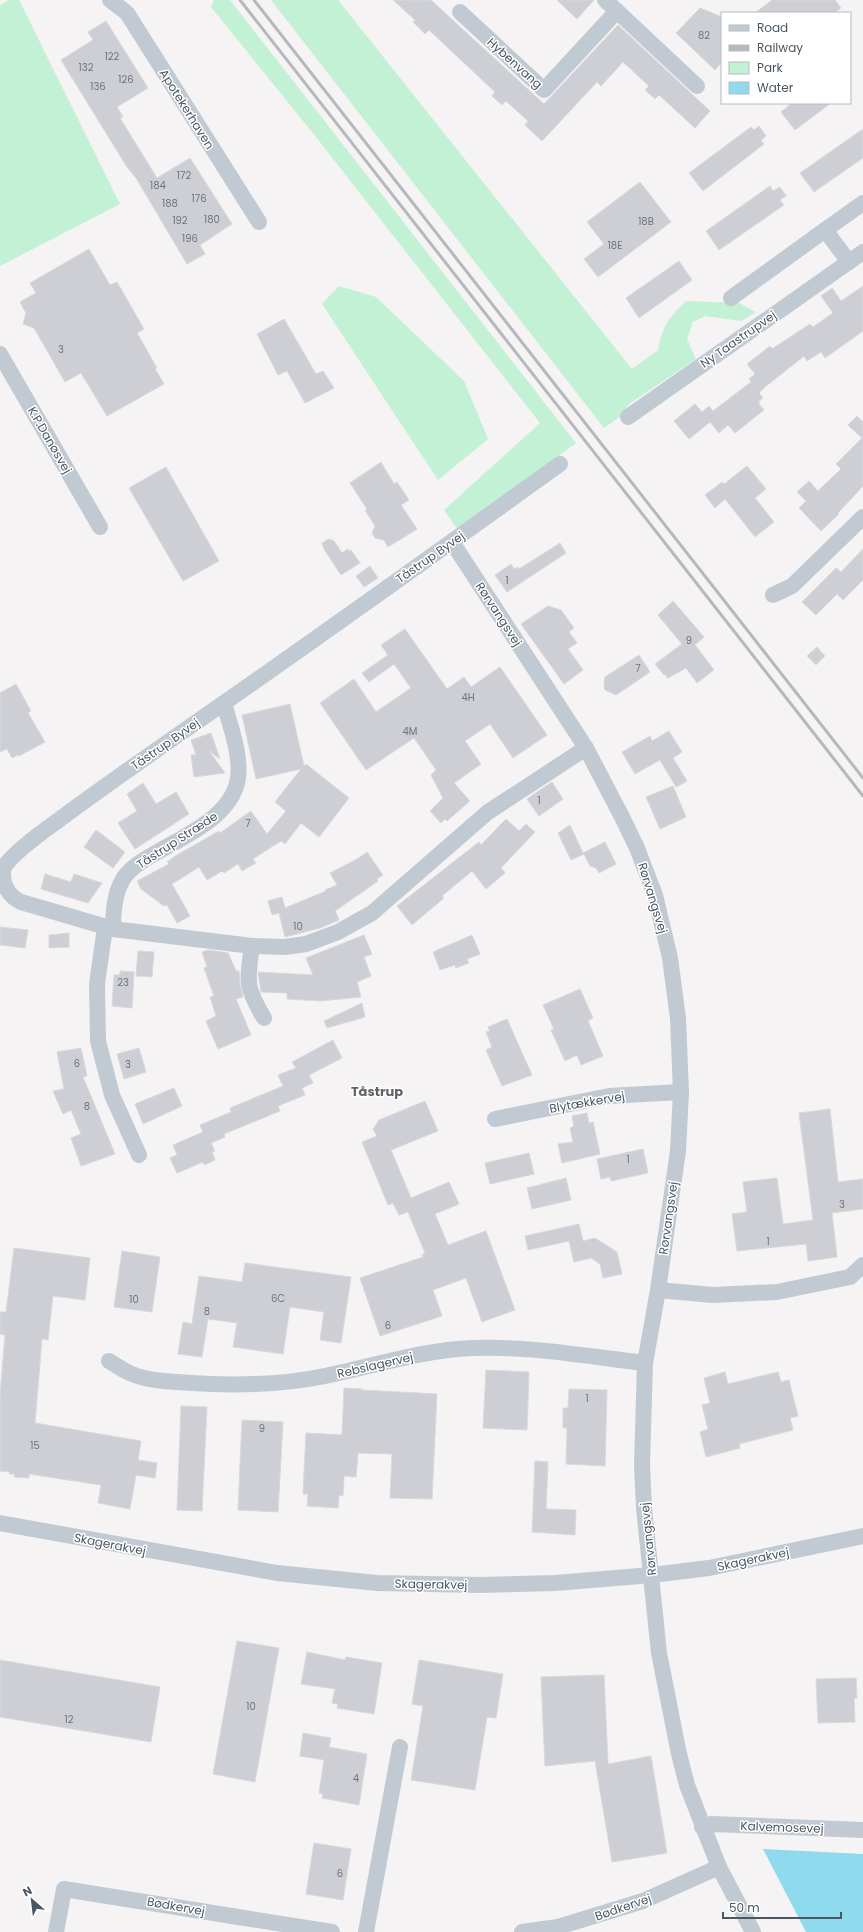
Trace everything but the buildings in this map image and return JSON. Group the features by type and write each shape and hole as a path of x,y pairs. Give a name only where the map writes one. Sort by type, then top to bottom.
{"street":[{"name":"Apotekerhaven","path":"110,0 127,14 259,222"},
{"path":"605,0 697,86"},
{"name":"Hybenvang","path":"460,12 544,90 617,12"},
{"path":"731,298 863,203"},
{"path":"825,230 848,262"},
{"name":"Ny Taastrupvej","path":"628,416 863,252"},
{"name":"K.P.Danøsvej","path":"0,354 100,527"},
{"name":"Tåstrup Byvej","path":"560,464 224,703 101,788 34,838 4,866 1,876 2,886 14,899 109,928 252,946 290,947 306,944 338,932 372,913 488,812 586,748"},
{"path":"773,596 792,586 863,516"},
{"name":"Rørvangsvej","path":"452,542 586,748 637,848 654,895 670,958 678,1018 681,1092 678,1151 658,1290 645,1363 642,1464 644,1508 659,1653 679,1754 687,1785 702,1827 719,1867 753,1932"},
{"name":"Tåstrup Stræde","path":"139,1155 112,1095 98,1040 97,984 118,890 128,872 216,816 230,801 234,794 237,785 238,766 224,703"},
{"path":"252,946 248,987 264,1018"},
{"name":"Blytækkervej","path":"495,1119 605,1097 681,1092"},
{"path":"658,1290 714,1295 777,1292 850,1276 863,1265"},
{"name":"Rebslagervej","path":"109,1361 133,1374 155,1380 216,1384 260,1384 305,1379 414,1355 475,1348 539,1351 645,1363"},
{"name":"Skagerakvej","path":"0,1523 277,1573 377,1583 480,1585 555,1583 652,1575 709,1568 863,1536"},
{"path":"366,1932 400,1747"},
{"name":"Kalvemosevej","path":"702,1827 711,1824 863,1830"},
{"name":"Bødkervej","path":"522,1932 558,1927 643,1901 719,1867"},
{"name":"Bødkervej","path":"56,1932 64,1889 332,1932"}],"green space":[{"path":"9,0 19,0 120,204 0,266 0,5"},
{"path":"214,0 230,0 576,443 458,530 444,510 540,423 312,132 211,7"},
{"path":"271,0 338,0 632,369 658,350 664,328 686,301 739,303 756,312 741,321 705,316 693,322 687,339 696,359 629,404 621,416 604,428"},
{"path":"339,286 376,297 464,381 488,439 438,480 322,304"}],"water":[{"path":"763,1849 863,1854 863,1932 806,1932"}],"railway":[{"path":"240,0 863,796"},
{"path":"254,0 863,778"}],"district":[{"name":"Tåstrup","path":"377,1091"}]}
